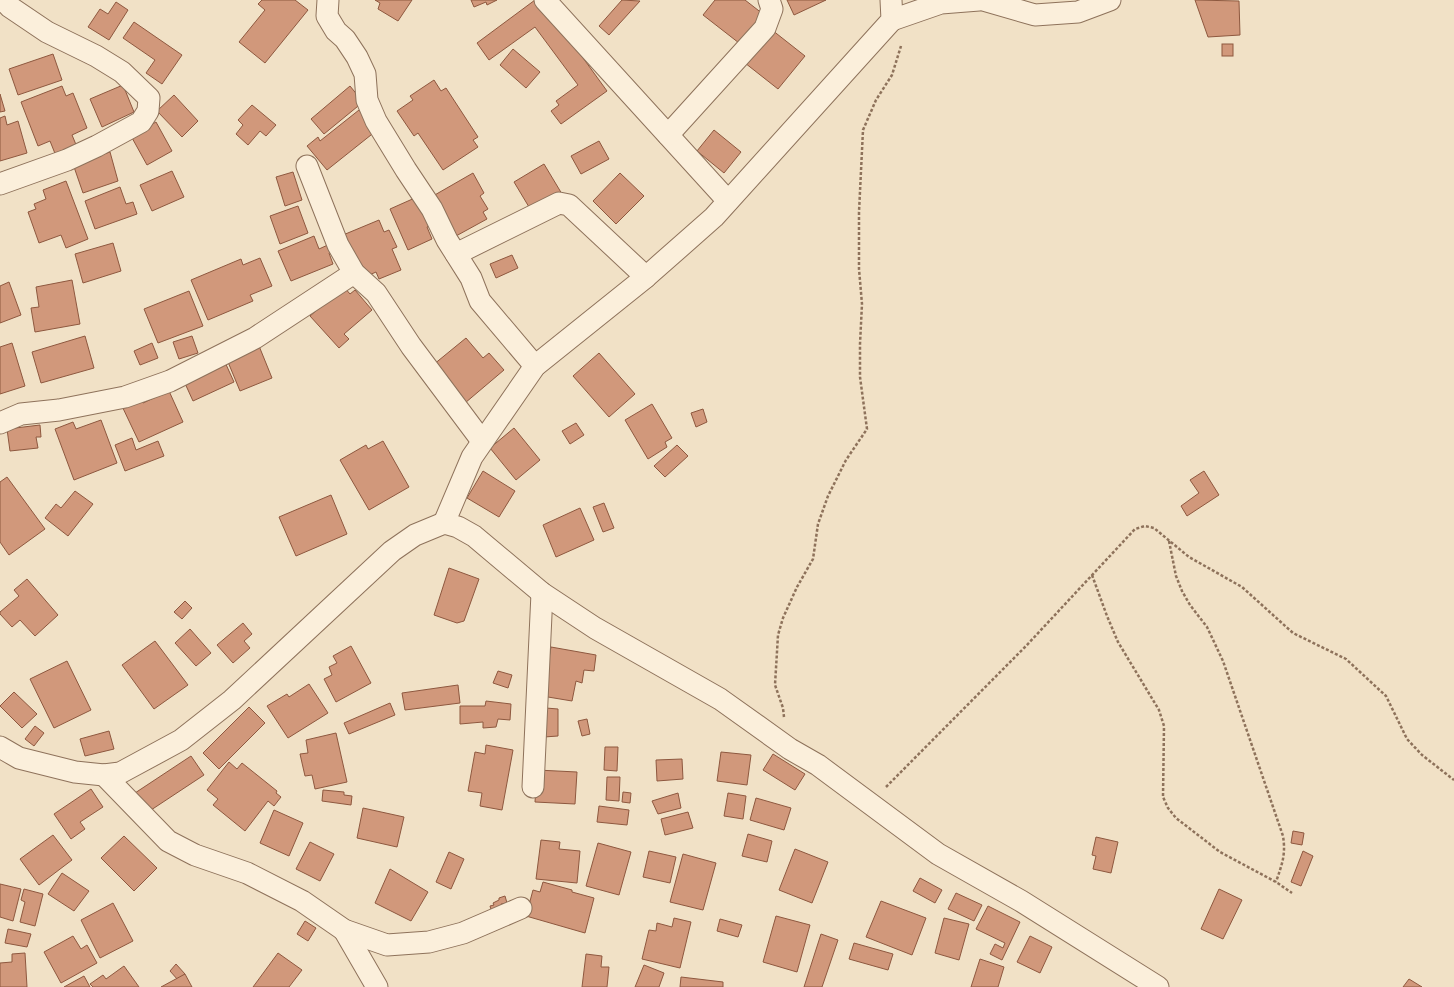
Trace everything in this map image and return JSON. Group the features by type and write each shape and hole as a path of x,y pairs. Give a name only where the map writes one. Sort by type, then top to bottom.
{"street":[{"path":"0,184 67,160 119,135 141,122 148,111 149,98 122,72 96,56 47,32 10,7 3,0"},
{"path":"328,0 327,16 336,31 345,39 357,57 365,74 367,100 376,121 432,209 447,240 471,278 480,301 535,366"},
{"path":"545,0 728,200"},
{"path":"668,135 765,28 772,9 769,0"},
{"path":"444,523 472,457 535,366 646,277 714,217 892,10 941,3 979,0"},
{"path":"983,0 1035,15 1078,12 1110,0"},
{"path":"307,166 338,245 354,273 376,293 411,346 482,441"},
{"path":"456,254 559,203 569,205 646,277"},
{"path":"0,422 21,414 58,410 125,397 170,381 255,338 354,273"},
{"path":"0,747 19,758 75,772 104,775 120,773 181,740 232,700 392,551 414,535 444,523 458,527 474,536 542,593 595,628 720,699 790,749 818,766 938,854 1020,901 1158,987"},
{"path":"533,787 542,593"},
{"path":"104,775 168,841 195,855 246,873 302,901 344,930 387,945 429,942 463,933 521,908"},
{"path":"344,930 377,987"}],"path":[{"path":"790,749 785,730 783,708 775,685 778,634 782,618 813,559 818,524 828,496 846,460 867,429 860,377 862,304 859,269 859,212 863,130 876,100 892,75 901,45"},
{"path":"869,804 1026,646 1135,530 1145,526 1154,528 1189,557 1242,587 1294,633 1346,659 1386,696 1407,739 1422,755 1454,780"},
{"path":"1169,541 1176,576 1182,591 1190,605 1207,627 1222,661 1283,836 1285,848 1284,859 1276,882"},
{"path":"1092,575 1118,642 1160,710 1164,726 1163,797 1168,808 1176,818 1220,852 1276,882 1292,893"}],"building":[{"path":"262,0 295,0 308,10 265,63 239,42 265,10 258,4"},
{"path":"375,0 412,0 398,21 378,9 380,3"},
{"path":"471,0 497,0 487,5 486,2 474,7"},
{"path":"535,0 541,0 607,91 561,124 551,111 559,105 556,101 578,85 535,27 489,60 477,43"},
{"path":"622,0 640,1 609,35 599,26"},
{"path":"715,0 745,0 763,14 739,43 703,15"},
{"path":"787,0 826,0 794,15"},
{"path":"1195,0 1239,1 1240,35 1208,37"},
{"path":"116,2 128,10 109,40 88,27 100,9 108,14"},
{"path":"134,22 182,55 162,84 146,73 155,60 123,38"},
{"path":"772,30 805,56 778,89 745,63"},
{"path":"1222,44 1233,44 1233,56 1222,56"},
{"path":"513,49 540,72 526,88 500,65"},
{"path":"53,54 62,80 18,95 9,69"},
{"path":"434,80 441,91 446,88 478,137 473,140 478,147 443,170 418,133 414,136 397,111 413,100 410,96"},
{"path":"123,85 134,112 102,127 90,99"},
{"path":"62,86 66,96 73,93 87,128 72,135 77,147 56,156 50,141 38,146 21,102"},
{"path":"350,86 363,102 324,134 311,119"},
{"path":"0,94 5,111 0,112"},
{"path":"174,95 198,121 182,137 157,111"},
{"path":"252,105 276,125 266,136 260,131 248,145 236,134 243,125 238,120"},
{"path":"359,110 376,131 327,170 307,146 318,137 320,141"},
{"path":"5,116 7,125 18,121 27,153 0,161 0,118"},
{"path":"156,122 172,151 147,165 131,136"},
{"path":"714,130 741,152 724,173 697,151"},
{"path":"599,141 609,159 581,174 571,156"},
{"path":"110,152 118,181 83,193 73,164"},
{"path":"544,164 562,194 532,212 514,182"},
{"path":"172,171 184,197 152,211 140,185"},
{"path":"293,172 302,200 285,206 276,177"},
{"path":"473,173 484,193 480,196 488,209 483,212 487,219 456,236 433,196"},
{"path":"620,173 644,196 616,224 593,201"},
{"path":"66,181 88,239 66,248 61,235 39,243 28,212 36,209 34,204 46,199 43,190"},
{"path":"120,187 126,204 133,202 137,214 95,229 85,201"},
{"path":"417,197 434,223 427,227 432,239 408,250 390,209"},
{"path":"298,206 308,233 280,244 270,216"},
{"path":"379,220 384,232 389,230 397,247 392,249 401,270 379,279 376,272 365,277 343,235"},
{"path":"314,236 319,249 330,244 333,251 329,253 333,264 291,281 278,251"},
{"path":"113,243 121,271 83,283 75,254"},
{"path":"512,255 518,268 496,278 490,264"},
{"path":"260,258 272,286 250,295 253,301 208,320 191,280 241,259 243,265"},
{"path":"72,280 80,324 35,332 31,308 39,307 36,287"},
{"path":"9,282 21,315 0,323 0,286"},
{"path":"344,287 350,294 355,290 372,310 344,334 349,339 339,348 310,316"},
{"path":"189,291 203,326 158,343 144,309"},
{"path":"85,336 94,368 41,383 32,352"},
{"path":"192,336 198,353 179,359 173,342"},
{"path":"466,338 483,358 489,353 504,370 465,403 433,365"},
{"path":"257,341 272,378 240,391 228,362"},
{"path":"12,343 25,386 0,394 0,347"},
{"path":"152,343 158,358 140,365 134,351"},
{"path":"599,353 635,394 609,417 573,376"},
{"path":"224,360 234,382 193,401 183,379"},
{"path":"169,391 183,422 139,442 121,404 140,396 143,403"},
{"path":"652,404 672,438 665,442 667,447 648,459 625,420"},
{"path":"703,409 707,422 696,427 691,413"},
{"path":"101,420 117,463 74,480 55,429 73,422 76,429"},
{"path":"576,423 584,435 570,444 562,431"},
{"path":"40,425 41,437 36,437 38,448 10,451 7,429"},
{"path":"514,428 540,460 516,480 490,448"},
{"path":"132,438 136,450 158,441 164,456 125,471 115,445"},
{"path":"383,441 409,487 369,510 340,460 366,445 368,449"},
{"path":"677,445 688,456 665,477 654,466"},
{"path":"483,471 515,491 499,517 467,498"},
{"path":"1204,471 1219,495 1187,516 1181,506 1199,493 1190,480"},
{"path":"7,477 45,529 9,555 0,542 0,482"},
{"path":"75,491 93,504 68,536 45,518 56,504 61,508"},
{"path":"331,495 347,534 296,556 279,517"},
{"path":"604,503 614,528 603,532 593,507"},
{"path":"580,508 594,540 556,557 543,525"},
{"path":"449,568 479,579 464,621 457,623 434,615"},
{"path":"27,579 58,615 35,636 20,620 12,627 0,614 0,612 19,596 14,590"},
{"path":"185,601 192,608 182,619 174,612"},
{"path":"243,623 252,634 244,641 250,648 233,663 217,645"},
{"path":"190,629 211,653 196,666 175,643"},
{"path":"155,641 188,685 154,709 122,665"},
{"path":"351,646 371,683 336,702 324,679 332,675 329,667 337,663 333,656"},
{"path":"551,647 596,655 594,671 584,670 582,683 576,681 572,701 542,696"},
{"path":"67,661 91,710 54,728 30,679"},
{"path":"498,671 512,675 508,688 493,683"},
{"path":"309,684 328,713 288,738 267,706 287,694 289,697"},
{"path":"458,685 460,703 405,710 402,693"},
{"path":"14,692 37,714 22,728 0,706"},
{"path":"486,701 511,704 510,720 498,719 496,727 483,728 483,722 460,724 460,706 485,706"},
{"path":"390,703 395,715 349,734 344,723"},
{"path":"249,707 265,723 219,769 203,753"},
{"path":"546,708 558,709 558,736 544,737"},
{"path":"587,719 590,734 582,736 578,721"},
{"path":"35,726 44,733 34,746 25,739"},
{"path":"109,731 114,749 85,756 80,739"},
{"path":"336,733 347,782 315,789 312,775 305,776 300,754 308,753 306,740"},
{"path":"486,745 513,750 502,810 480,806 482,793 468,791 475,752 485,754"},
{"path":"605,747 618,747 617,771 604,770"},
{"path":"721,752 751,755 747,785 717,781"},
{"path":"773,754 805,774 795,790 763,770"},
{"path":"191,756 204,775 148,812 135,793"},
{"path":"682,759 683,779 657,781 656,760"},
{"path":"229,762 237,769 242,763 277,791 276,793 281,797 274,806 268,801 245,831 213,805 218,799 207,790"},
{"path":"537,770 577,772 575,804 535,802"},
{"path":"607,777 620,777 619,801 606,800"},
{"path":"91,789 103,807 80,822 85,829 71,839 54,814"},
{"path":"323,790 344,792 344,795 352,796 351,805 322,801"},
{"path":"623,792 631,793 630,803 622,802"},
{"path":"678,793 681,808 658,814 652,801"},
{"path":"728,793 746,796 743,819 724,816"},
{"path":"756,798 791,808 784,830 750,820"},
{"path":"599,806 629,810 627,825 597,822"},
{"path":"363,808 404,817 397,847 357,838"},
{"path":"274,810 303,823 289,856 260,843"},
{"path":"688,812 693,828 665,835 661,819"},
{"path":"1293,831 1304,833 1302,845 1291,843"},
{"path":"748,834 772,841 767,862 742,856"},
{"path":"53,835 72,860 39,885 20,859"},
{"path":"124,836 157,868 134,891 101,858"},
{"path":"1096,837 1118,842 1111,873 1093,869 1096,856 1092,855"},
{"path":"541,840 560,842 559,849 580,851 577,883 536,879"},
{"path":"310,842 334,854 320,881 296,869"},
{"path":"598,843 631,852 619,895 586,886"},
{"path":"795,849 828,862 812,903 779,890"},
{"path":"649,851 676,857 670,883 643,877"},
{"path":"1303,851 1313,856 1301,886 1291,882"},
{"path":"449,852 464,859 451,889 436,882"},
{"path":"683,854 716,863 703,910 670,902"},
{"path":"390,869 428,892 411,921 375,903"},
{"path":"62,873 89,891 74,911 48,894"},
{"path":"920,878 942,890 935,903 913,891"},
{"path":"543,882 594,898 585,933 526,916 533,890 540,892"},
{"path":"0,884 21,889 13,921 0,917"},
{"path":"24,889 43,894 35,926 20,922 25,902 21,900"},
{"path":"1219,889 1242,900 1223,939 1201,929"},
{"path":"956,893 982,905 974,921 948,909"},
{"path":"505,896 507,903 501,904 502,906 492,913 490,906 494,905 493,903 499,900 499,898"},
{"path":"881,901 926,918 912,955 866,937"},
{"path":"113,903 133,941 100,958 81,920"},
{"path":"988,906 1020,922 1002,960 990,954 995,944 1003,948 1005,943 976,929"},
{"path":"776,916 810,925 797,972 763,962"},
{"path":"674,918 691,922 680,968 642,959 649,930 656,931 657,923 672,927"},
{"path":"944,918 969,924 959,960 935,953"},
{"path":"720,919 742,925 738,937 717,931"},
{"path":"305,921 316,928 308,941 297,934"},
{"path":"8,929 31,934 27,947 5,943"},
{"path":"821,934 838,940 822,987 804,987"},
{"path":"73,936 81,949 87,945 97,963 61,983 44,952"},
{"path":"1030,936 1052,947 1040,973 1017,962"},
{"path":"854,943 893,954 888,970 849,959"},
{"path":"25,953 27,987 0,987 0,963 12,962 12,954"},
{"path":"278,953 302,970 289,987 253,987"},
{"path":"586,954 602,956 601,967 609,967 607,987 582,987"},
{"path":"980,959 1004,967 998,987 971,987"},
{"path":"176,964 185,974 178,980 170,971"},
{"path":"644,965 664,973 659,987 635,987"},
{"path":"124,966 139,987 93,987 90,984 103,975 106,979"},
{"path":"185,974 192,987 161,987"},
{"path":"84,976 90,987 64,987"},
{"path":"681,977 723,982 723,987 680,987"},
{"path":"1409,979 1422,987 1403,987"}]}
